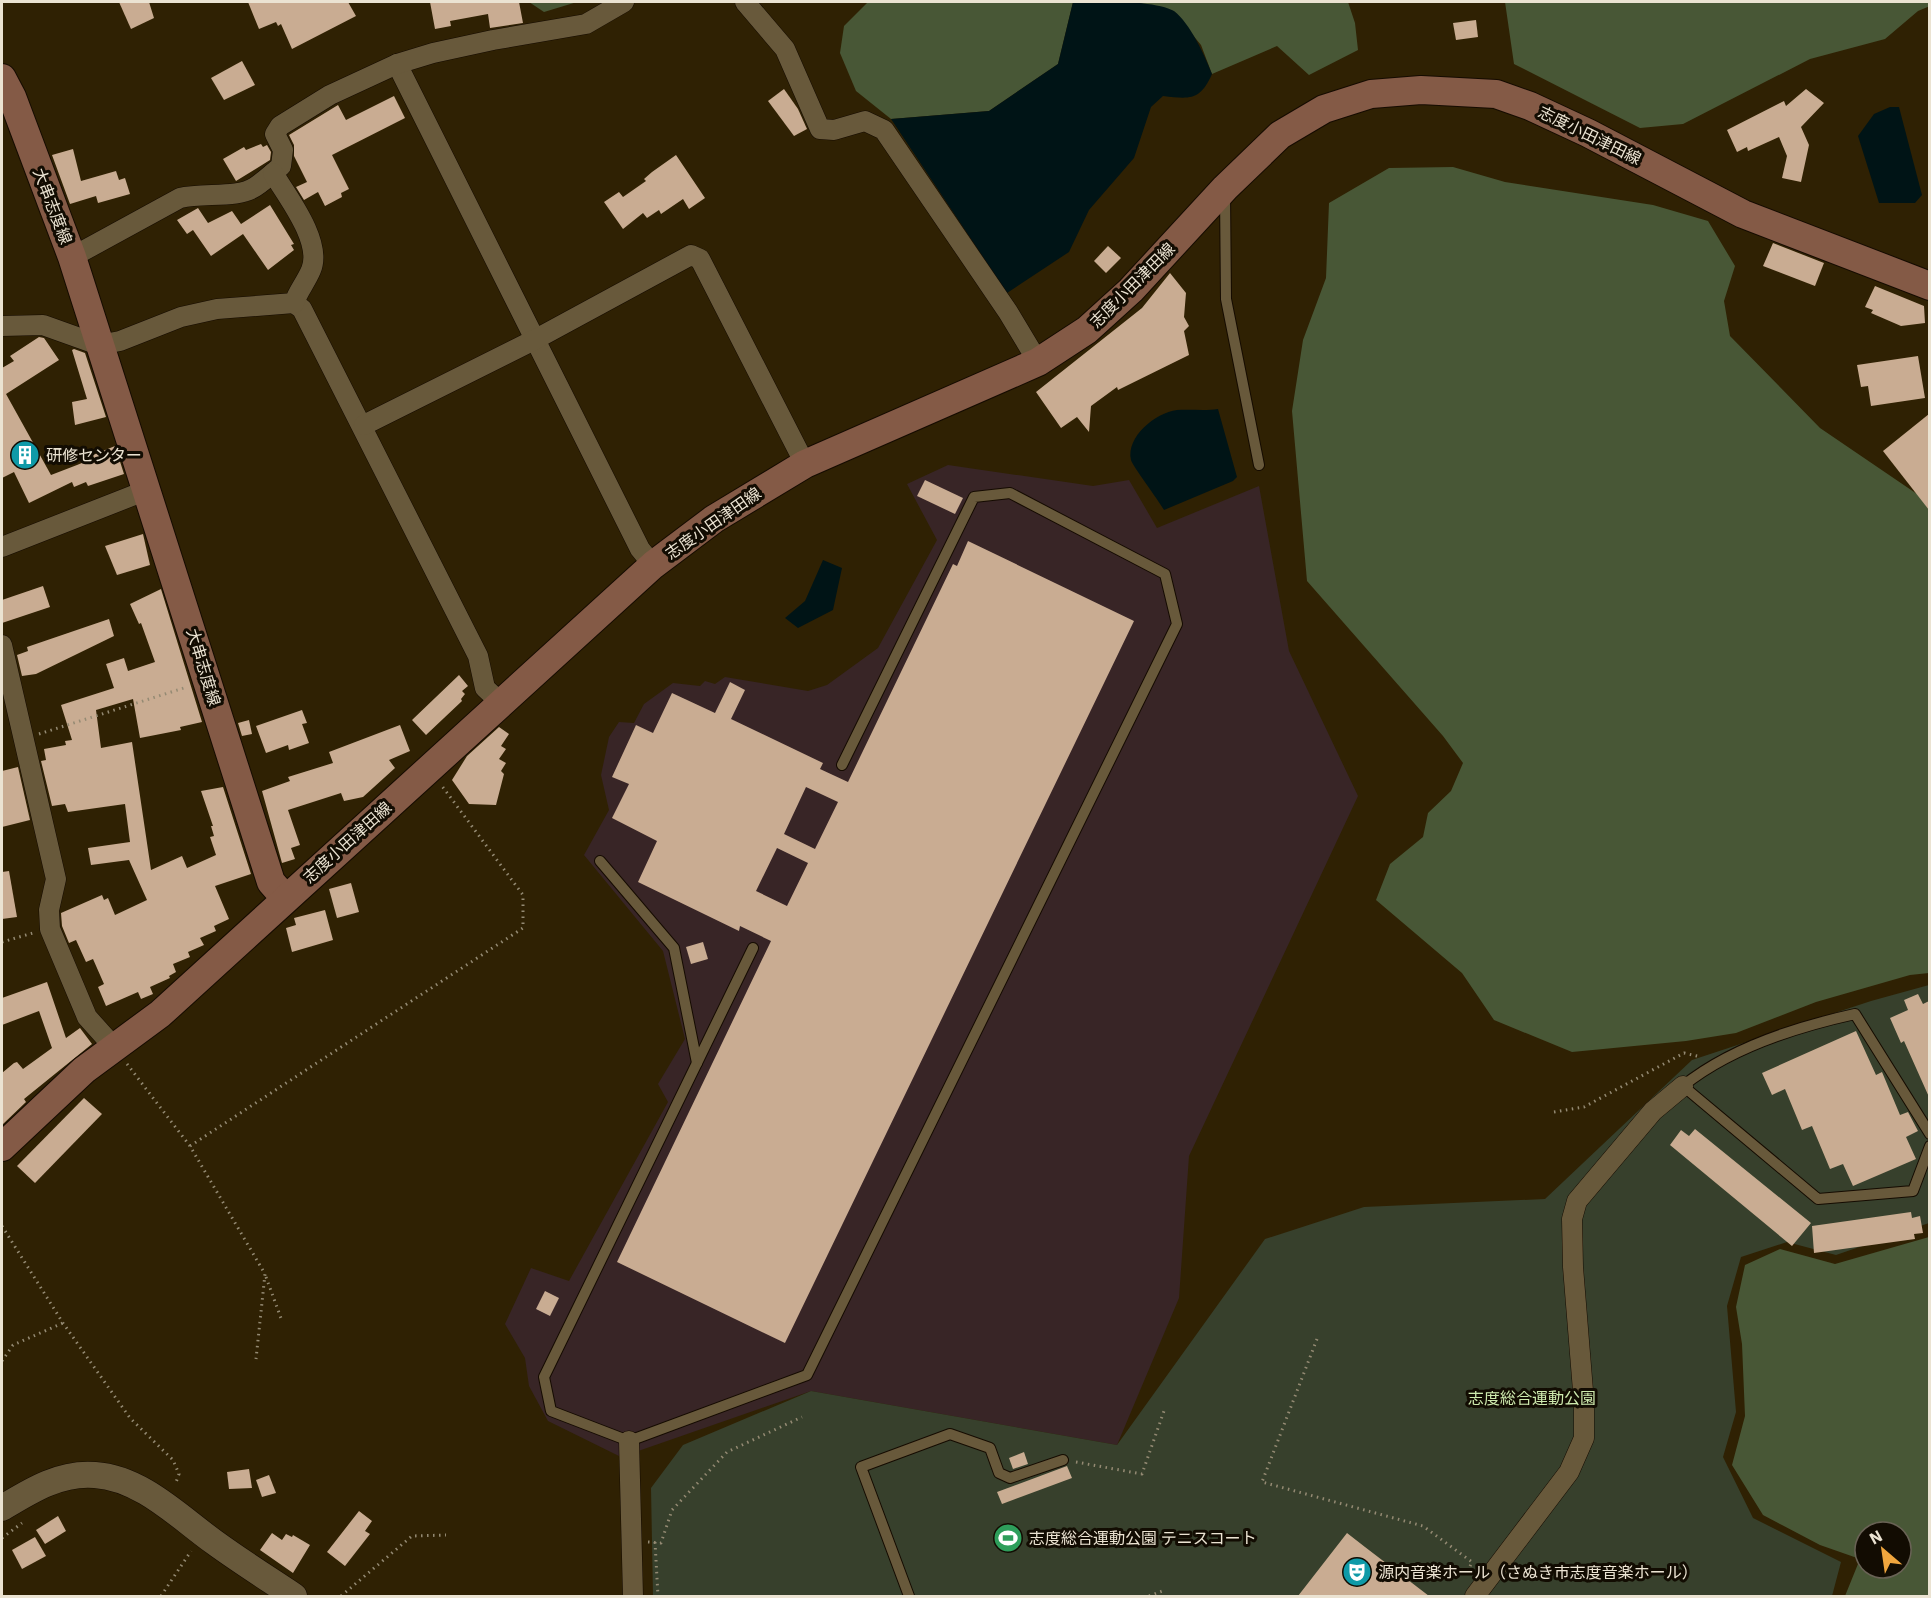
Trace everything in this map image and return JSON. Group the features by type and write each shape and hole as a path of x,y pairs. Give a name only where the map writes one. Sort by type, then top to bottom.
{"main road":[{"name":"大串志度線","path":"2,78 12,97 72,257 209,679 272,882 285,898"},
{"name":"志度小田津田線","path":"285,898 653,566 714,519 805,464 1038,362 1087,330 1131,290 1225,188 1281,135 1324,109 1371,94 1391,92 1421,90 1496,94 1530,106 1588,133 1743,214 1929,286"},
{"path":"2,1147 113,1046 160,1014 285,898"}],"street":[{"path":"72,257 180,198 199,193 234,195 254,188 281,166 283,150 275,134 280,126 330,95 397,64 483,42 586,24 624,2"},
{"path":"745,2 785,49 820,129 834,130 865,121 884,130 1008,312 1038,362"},
{"path":"397,64 640,549 653,566"},
{"path":"273,173 313,245 312,269 299,289 294,303"},
{"path":"363,425 536,339 691,255 700,259 805,464"},
{"path":"2,326 43,326 99,345 120,341 181,317 217,309 294,303 302,309 363,425 478,656 485,688 501,703"},
{"path":"2,547 147,490"},
{"path":"2,645 25,736 56,879 49,910 50,929 87,1017 113,1046"},
{"path":"1476,1596 1569,1472 1584,1438 1584,1403 1573,1257 1572,1219 1577,1201 1653,1111 1683,1086"},
{"path":"629,1441 633,1596"},
{"path":"2,1508 32,1489 66,1477 95,1475 128,1482 169,1507 294,1596"}],"lane":[{"path":"1225,188 1226,299 1259,465"},
{"path":"753,948 544,1377 550,1411 629,1441 807,1375 1177,624 1165,574 1010,493 974,497 842,765"},
{"path":"600,861 674,948 697,1063"},
{"path":"1929,1134 1855,1014 1819,1022 1721,1062 1683,1086 1818,1199 1912,1191 1929,1146"},
{"path":"909,1596 861,1467 951,1434 990,1448 999,1473 1010,1478 1063,1460"}],"path":[{"path":"25,736 73,725 209,679"},
{"path":"190,1146 523,927 523,895 429,768"},
{"path":"2,942 50,929"},
{"path":"113,1046 190,1146 265,1274 282,1321"},
{"path":"1554,1112 1584,1107 1684,1053 1721,1062"},
{"path":"2,1226 63,1323 130,1418 173,1460 179,1474 169,1507"},
{"path":"256,1359 265,1274"},
{"path":"2,1361 14,1345 63,1323"},
{"path":"1317,1339 1262,1482 1423,1526 1472,1562 1462,1584 1476,1596"},
{"path":"1063,1460 1142,1474 1164,1411"},
{"path":"631,1541 661,1543 672,1510 727,1452 801,1417"},
{"path":"161,1596 203,1533"},
{"path":"341,1596 412,1536 446,1535"},
{"path":"655,1542 658,1596"},
{"path":"1149,1596 1165,1590"}],"shaded area":[{"path":"1073,2 1140,3 1165,7 1174,11 1191,31 1212,74 1208,83 1198,94 1180,98 1163,96 1151,107 1134,158 1089,210 1069,252 1007,293 891,119 989,111 1058,64"},
{"path":"1890,107 1899,107 1922,195 1915,203 1879,203 1858,136 1874,114"},
{"path":"1218,409 1237,477 1233,481 1164,510 1131,460 1133,443 1151,421 1169,412"},
{"path":"948,465 1093,486 1129,480 1157,528 1259,486 1289,651 1358,796 1189,1156 1179,1298 1117,1445 811,1391 621,1457 548,1421 529,1386 525,1358 505,1324 531,1268 569,1281 668,1102 658,1084 685,1039 663,951 584,855 609,810 601,775 609,737 619,722 634,723 644,704 673,683 700,686 705,681 715,684 725,677 808,691 827,685 878,648 937,540 907,484"},
{"path":"823,560 842,568 833,610 798,628 785,618 805,601"}],"green space":[{"path":"529,2 577,2 544,12"},
{"path":"868,2 1073,2 1058,64 989,111 891,119 856,91 840,53 844,26"},
{"path":"1134,2 1348,2 1355,23 1358,50 1309,75 1277,46 1212,74 1201,45 1173,11"},
{"path":"1505,2 1929,2 1930,6 1918,11 1885,39 1810,59 1683,124 1640,128 1514,64"},
{"path":"1453,167 1505,182 1653,205 1708,221 1735,266 1724,301 1730,336 1820,428 1917,494 1929,483 1929,973 1910,975 1816,1002 1736,1033 1686,1041 1572,1052 1494,1020 1462,973 1376,900 1390,864 1423,837 1428,813 1451,791 1463,763 1443,736 1307,581 1292,411 1303,340 1326,278 1329,203 1389,168"},
{"name":"志度総合運動公園","path":"1929,985 1929,1223 1836,1255 1787,1242 1741,1257 1727,1306 1736,1412 1723,1457 1753,1518 1841,1562 1832,1596 653,1596 651,1488 683,1445 811,1391 1117,1445 1265,1239 1364,1207 1545,1199 1692,1060 1871,1001"},
{"path":"1929,1237 1929,1596 1845,1596 1853,1576 1853,1580 1913,1580 1913,1520 1853,1520 1853,1557 1820,1545 1763,1515 1732,1465 1745,1416 1742,1344 1736,1307 1745,1265 1780,1249 1835,1264"}],"building":[{"path":"119,2 149,2 154,18 131,29"},
{"path":"248,2 348,2 356,16 292,49 281,24 278,26 276,22 259,29"},
{"path":"430,2 519,2 523,23 490,28 488,14 450,21 451,26 435,29"},
{"path":"1476,20 1478,37 1456,40 1453,23"},
{"path":"242,61 255,85 224,100 211,78"},
{"path":"784,89 798,109 807,129 794,136 768,101"},
{"path":"1806,89 1824,103 1801,127 1809,145 1801,182 1782,178 1787,156 1779,137 1748,151 1747,147 1737,152 1727,130 1784,101 1786,106"},
{"path":"394,96 405,118 332,155 349,189 341,193 342,197 325,206 318,192 304,200 296,187 307,182 294,156 294,145 289,135 338,105 346,120"},
{"path":"261,144 263,147 267,145 271,152 270,160 236,181 223,159 244,147 246,150"},
{"path":"73,149 81,181 116,171 119,180 125,178 130,194 98,203 96,196 70,204 52,155"},
{"path":"676,155 705,198 689,209 683,199 661,214 659,210 647,218 643,213 623,229 604,202 619,192 623,197"},
{"path":"270,205 294,244 291,245 294,250 268,270 243,234 211,256 193,230 187,234 177,220 198,208 208,223 232,211 241,224"},
{"path":"1773,243 1824,263 1815,286 1763,266"},
{"path":"1108,246 1121,258 1106,273 1094,261"},
{"path":"1170,273 1186,293 1184,317 1189,326 1184,331 1189,355 1118,390 1117,387 1091,406 1089,432 1077,417 1061,428 1036,392 1142,308"},
{"path":"1875,286 1924,306 1925,323 1901,326 1871,313 1873,310 1865,307"},
{"path":"39,337 44,338 59,360 6,394 51,475 94,458 93,455 115,446 124,474 88,486 86,482 74,487 72,482 29,503 14,472 2,478 2,368 14,361 10,356"},
{"path":"72,350 85,353 106,417 75,425 72,402 87,399"},
{"path":"1918,356 1925,398 1871,406 1868,386 1861,387 1857,365"},
{"path":"1929,414 1929,510 1883,451"},
{"path":"925,480 963,498 955,514 917,496"},
{"path":"143,534 150,565 117,575 105,546"},
{"path":"968,541 1134,621 785,1343 617,1262 771,941 740,926 739,931 638,882 657,841 612,818 629,784 612,777 636,725 653,733 672,693 715,713 730,682 745,690 731,719 823,763 820,769 848,782 953,564 957,566","holes":["806,787 838,802 815,849 784,834","777,848 808,863 787,906 756,891"]},
{"path":"43,586 50,607 2,623 2,600"},
{"path":"161,589 202,722 180,727 181,730 140,738 133,699 96,710 101,748 132,742 151,870 182,856 187,868 216,855 210,837 214,836 211,826 213,826 201,791 223,787 251,874 215,886 229,919 214,926 216,931 200,938 204,945 188,952 190,957 173,964 176,972 169,976 170,978 150,987 153,994 141,999 138,992 106,1006 98,987 104,984 93,959 86,962 76,940 69,943 62,926 61,913 102,895 104,900 108,898 115,915 147,900 129,860 91,865 88,848 130,842 125,804 68,812 65,804 52,806 41,761 46,760 44,749 66,745 65,741 72,740 61,705 114,688 106,664 124,658 128,671 155,662 141,623 139,624 130,604"},
{"path":"109,619 114,636 36,674 22,676 17,655 28,651 27,647"},
{"path":"459,675 468,686 462,691 465,694 462,701 426,735 412,720"},
{"path":"302,710 307,723 302,724 309,743 289,750 288,745 266,753 256,726"},
{"path":"249,720 252,734 242,736 238,723"},
{"path":"400,725 410,751 389,760 395,768 363,797 344,801 341,793 288,810 300,845 291,848 295,859 282,863 262,791 290,781 288,777 333,763 329,752"},
{"path":"499,727 509,734 501,746 506,749 499,759 506,763 501,771 504,774 496,805 469,804 452,780 467,756"},
{"path":"18,767 30,820 2,827 2,771"},
{"path":"9,871 17,917 2,919 2,872"},
{"path":"351,883 359,912 337,918 329,889"},
{"path":"325,910 333,940 292,952 286,928 296,925 294,918"},
{"path":"703,942 708,959 691,964 686,947"},
{"path":"47,982 66,1038 80,1028 92,1044 24,1099 26,1102 2,1125 2,1073 17,1062 23,1069 52,1048 39,1011 2,1025 2,998"},
{"path":"1918,994 1923,1004 1929,1001 1929,1097 1904,1041 1901,1043 1890,1018 1908,1010 1904,1000"},
{"path":"1856,1031 1876,1075 1882,1072 1900,1115 1908,1112 1918,1131 1906,1137 1916,1159 1853,1186 1843,1164 1830,1169 1812,1126 1802,1130 1785,1089 1772,1095 1762,1073"},
{"path":"84,1098 102,1114 35,1183 17,1166"},
{"path":"1695,1129 1811,1223 1792,1246 1670,1145 1681,1130 1689,1136"},
{"path":"1911,1212 1912,1218 1920,1216 1923,1233 1914,1234 1915,1239 1814,1253 1812,1226"},
{"path":"545,1291 559,1298 550,1316 536,1309"},
{"path":"1024,1452 1028,1464 1013,1469 1009,1458"},
{"path":"1067,1466 1072,1478 1002,1504 997,1492"},
{"path":"249,1469 252,1488 229,1489 227,1472"},
{"path":"269,1475 276,1493 262,1497 256,1480"},
{"path":"359,1511 372,1521 365,1531 370,1534 345,1566 327,1552"},
{"path":"58,1516 66,1531 45,1544 36,1530"},
{"path":"272,1533 282,1540 286,1534 292,1537 293,1535 310,1545 293,1573 260,1550"},
{"name":"源内音楽ホール（さぬき市志度音楽ホール）","path":"1347,1533 1365,1547 1429,1596 1298,1596"},
{"path":"35,1537 46,1556 22,1569 12,1550"}],"place":[{"name":"研修センター","path":"25,455"},
{"name":"志度総合運動公園 テニスコート","path":"1008,1538"},
{"name":"源内音楽ホール（さぬき市志度音楽ホール）","path":"1357,1572"}]}
